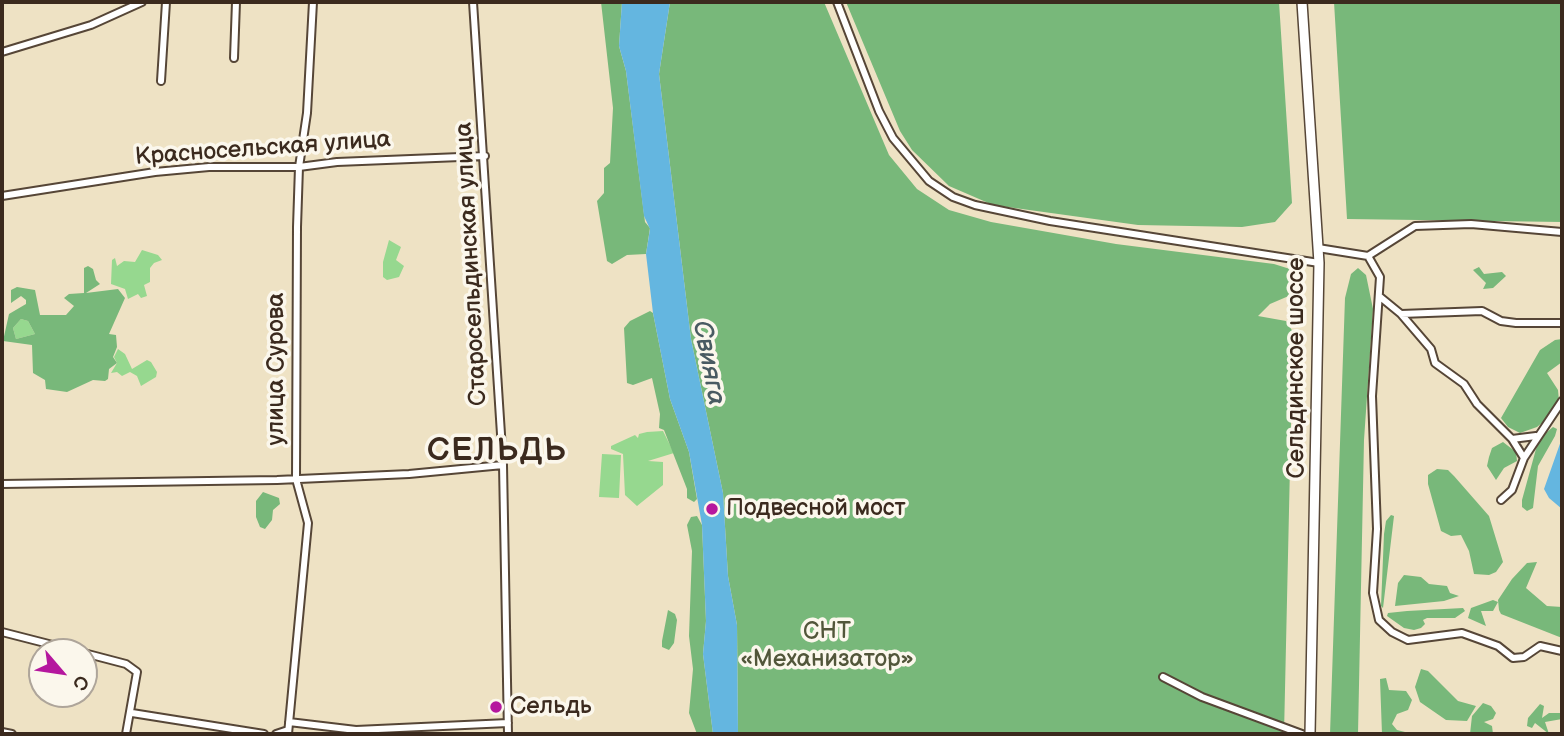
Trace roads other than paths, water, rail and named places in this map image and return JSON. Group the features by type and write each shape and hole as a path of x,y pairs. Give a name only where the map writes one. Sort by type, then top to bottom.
{"main road":[{"name":"Сельдинское шоссе","path":"1302,2 1319,263 1310,734"}],"street":[{"path":"2,52 91,25 142,2"},
{"path":"161,81 166,2"},
{"path":"234,58 236,2"},
{"name":"улица Сурова","path":"288,729 308,523 296,479 299,167 313,2"},
{"name":"Старосельдинская улица","path":"474,2 503,465 509,734"},
{"path":"837,2 879,111 893,138 929,181 953,197 987,208 1050,221 1319,263"},
{"path":"301,154 319,164"},
{"name":"Красносельская улица","path":"2,196 155,172 209,167 299,167 485,156"},
{"path":"1318,248 1368,256 1415,226 1471,224 1562,232"},
{"path":"1368,256 1380,277 1372,396 1377,528 1373,593 1379,620 1392,632 1408,640 1462,633 1499,646 1513,658 1524,657 1540,646 1562,651"},
{"path":"1379,296 1401,314 1431,349 1439,368 1458,378 1487,417 1512,439 1524,458"},
{"path":"1401,314 1482,311 1501,321 1562,323"},
{"path":"1501,500 1512,491 1524,458 1536,436 1549,424 1562,401"},
{"path":"1512,439 1536,436"},
{"path":"2,484 296,479 409,474 503,465"},
{"path":"2,632 28,638"},
{"path":"98,656 127,664 137,672 132,713 126,734"},
{"path":"1163,677 1202,697 1302,734"},
{"path":"132,713 264,734"},
{"path":"276,734 288,729 356,730 508,723"},
{"path":"2,732 12,734"}],"water":[{"path":"622,2 670,2 659,74 691,339 723,493 728,576 737,625 738,734 713,734 703,654 706,621 702,525 689,452 670,399 653,313 646,254 650,229 644,216 626,71 619,46"},
{"path":"1562,438 1562,509 1549,498 1544,489"}],"place":[{"name":"Подвесной мост","path":"712,509"},
{"name":"Сельдь","path":"496,707"}],"district":[{"name":"СЕЛЬДЬ","path":"497,452"}],"water label":[{"name":"Свияга","path":"708,363"}],"park label":[{"name":"СНТ «Механизатор»","path":"827,646"}]}
